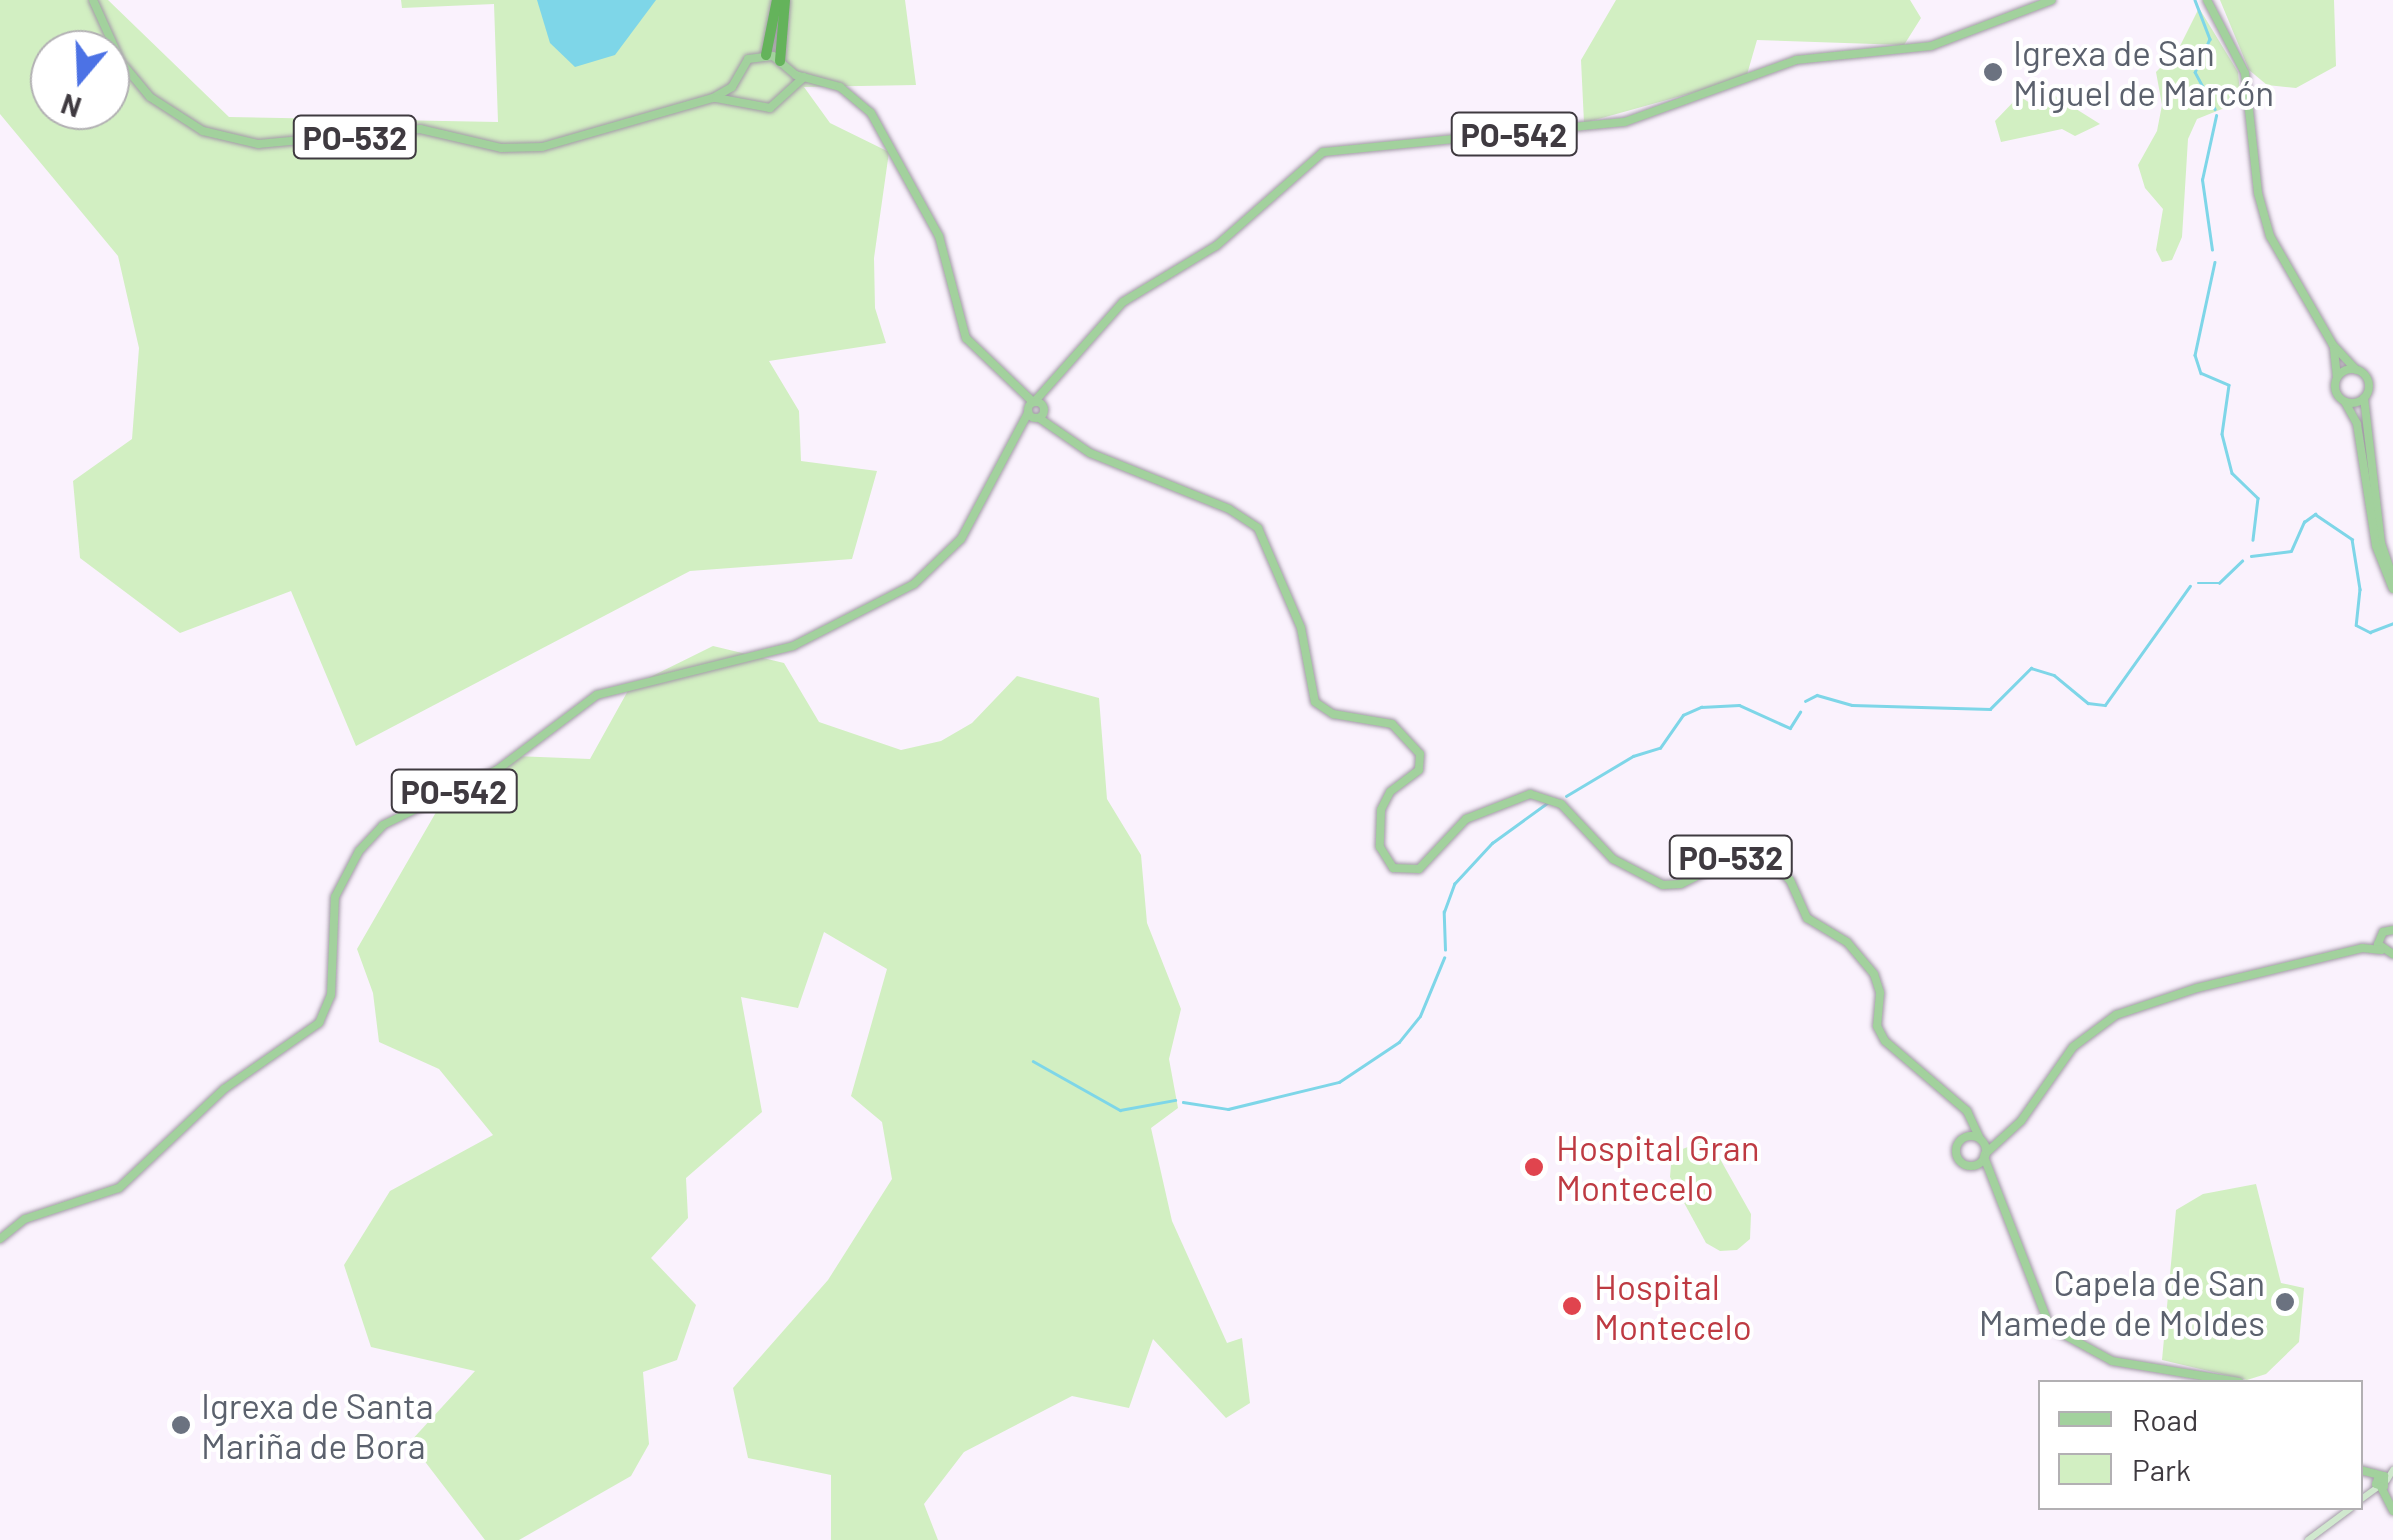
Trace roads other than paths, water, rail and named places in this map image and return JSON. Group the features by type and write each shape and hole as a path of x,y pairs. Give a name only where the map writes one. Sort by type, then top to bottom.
{"highway":[{"path":"766,55 781,0"},
{"path":"781,0 783,64"}],"main road":[{"name":"PO-532","path":"93,0 121,62 150,96 190,125 237,141 300,144 434,129 529,149 713,98 774,106 790,85 804,77"},
{"name":"PO-542","path":"0,1239 26,1219 119,1188 224,1089 319,1023 331,995 335,897 359,851 383,825 497,770 597,694 793,646 914,584 961,539 1048,389 1124,302 1216,246 1323,152 1625,122 1796,60 1931,46 2052,0"},
{"path":"2207,0 2245,72 2258,193 2270,236 2333,345 2368,382 2364,398 2382,543 2393,577"},
{"name":"PO-532","path":"713,98 737,81 745,62 766,55"},
{"path":"766,55 804,77 840,86 876,120 939,236 966,338 1053,426"},
{"path":"783,64 790,85"},
{"path":"737,81 744,100"},
{"path":"2333,345 2335,388 2357,424 2376,546 2393,590"},
{"path":"2337,377 2356,370"},
{"path":"2345,402 2364,398"},
{"name":"PO-542","path":"1014,443 1035,410"},
{"name":"PO-532","path":"1053,426 1102,459 1238,513 1265,538 1302,634 1307,690 1315,702 1332,714 1392,724 1420,754 1419,770 1390,792 1380,810 1381,854 1393,868 1419,870 1466,819 1530,794 1561,804 1613,859 1663,886 1681,884 1738,856 1768,860 1790,880 1807,918 1847,942 1874,974 1880,994 1877,1026 1885,1041 1975,1123"},
{"path":"1027,428 1053,426"},
{"path":"1967,1165 1985,1156 2001,1139 2073,1047 2116,1015 2164,996 2362,948 2393,930"},
{"path":"2379,937 2382,950"},
{"path":"2362,948 2393,954"},
{"path":"1975,1123 1956,1152 1967,1165 1992,1177"},
{"path":"1975,1123 2037,1307 2054,1331 2103,1358 2228,1380"},
{"path":"1967,1136 2001,1139"},
{"path":"2363,1497 2393,1469"},
{"path":"2363,1473 2380,1483 2393,1510"},
{"path":"2308,1540 2347,1510"}],"water":[{"path":"537,0 656,0 615,55 575,67 550,43"}],"waterway":[{"path":"2195,0 2210,39 2195,72 2215,109"},
{"path":"2212,250 2202,180 2216,116"},
{"path":"2215,262 2195,355 2201,373 2229,385 2222,434 2232,473 2258,498 2253,540"},
{"path":"2251,556 2291,551 2304,522 2315,514 2352,539 2360,589 2356,625 2370,632 2393,623"},
{"path":"2198,583 2219,583 2242,561"},
{"path":"1805,701 1817,695 1852,705 1990,709 2031,668 2054,675 2088,703 2105,705 2190,586"},
{"path":"1566,796 1633,756 1660,748 1683,715 1701,707 1739,705 1790,728 1800,712"},
{"path":"1445,950 1444,912 1454,884 1492,843 1547,803"},
{"path":"1183,1102 1228,1109 1339,1082 1399,1042 1420,1016 1444,958"},
{"path":"1033,1061 1120,1110 1175,1100"}],"place":[{"name":"Igrexa de San Miguel de Marcón","path":"1993,72"},
{"name":"Hospital Gran Montecelo","path":"1534,1167"},
{"name":"Capela de San Mamede de Moldes","path":"2285,1302"},
{"name":"Hospital Montecelo","path":"1572,1306"},
{"name":"Igrexa de Santa Mariña de Bora","path":"181,1425"}]}
